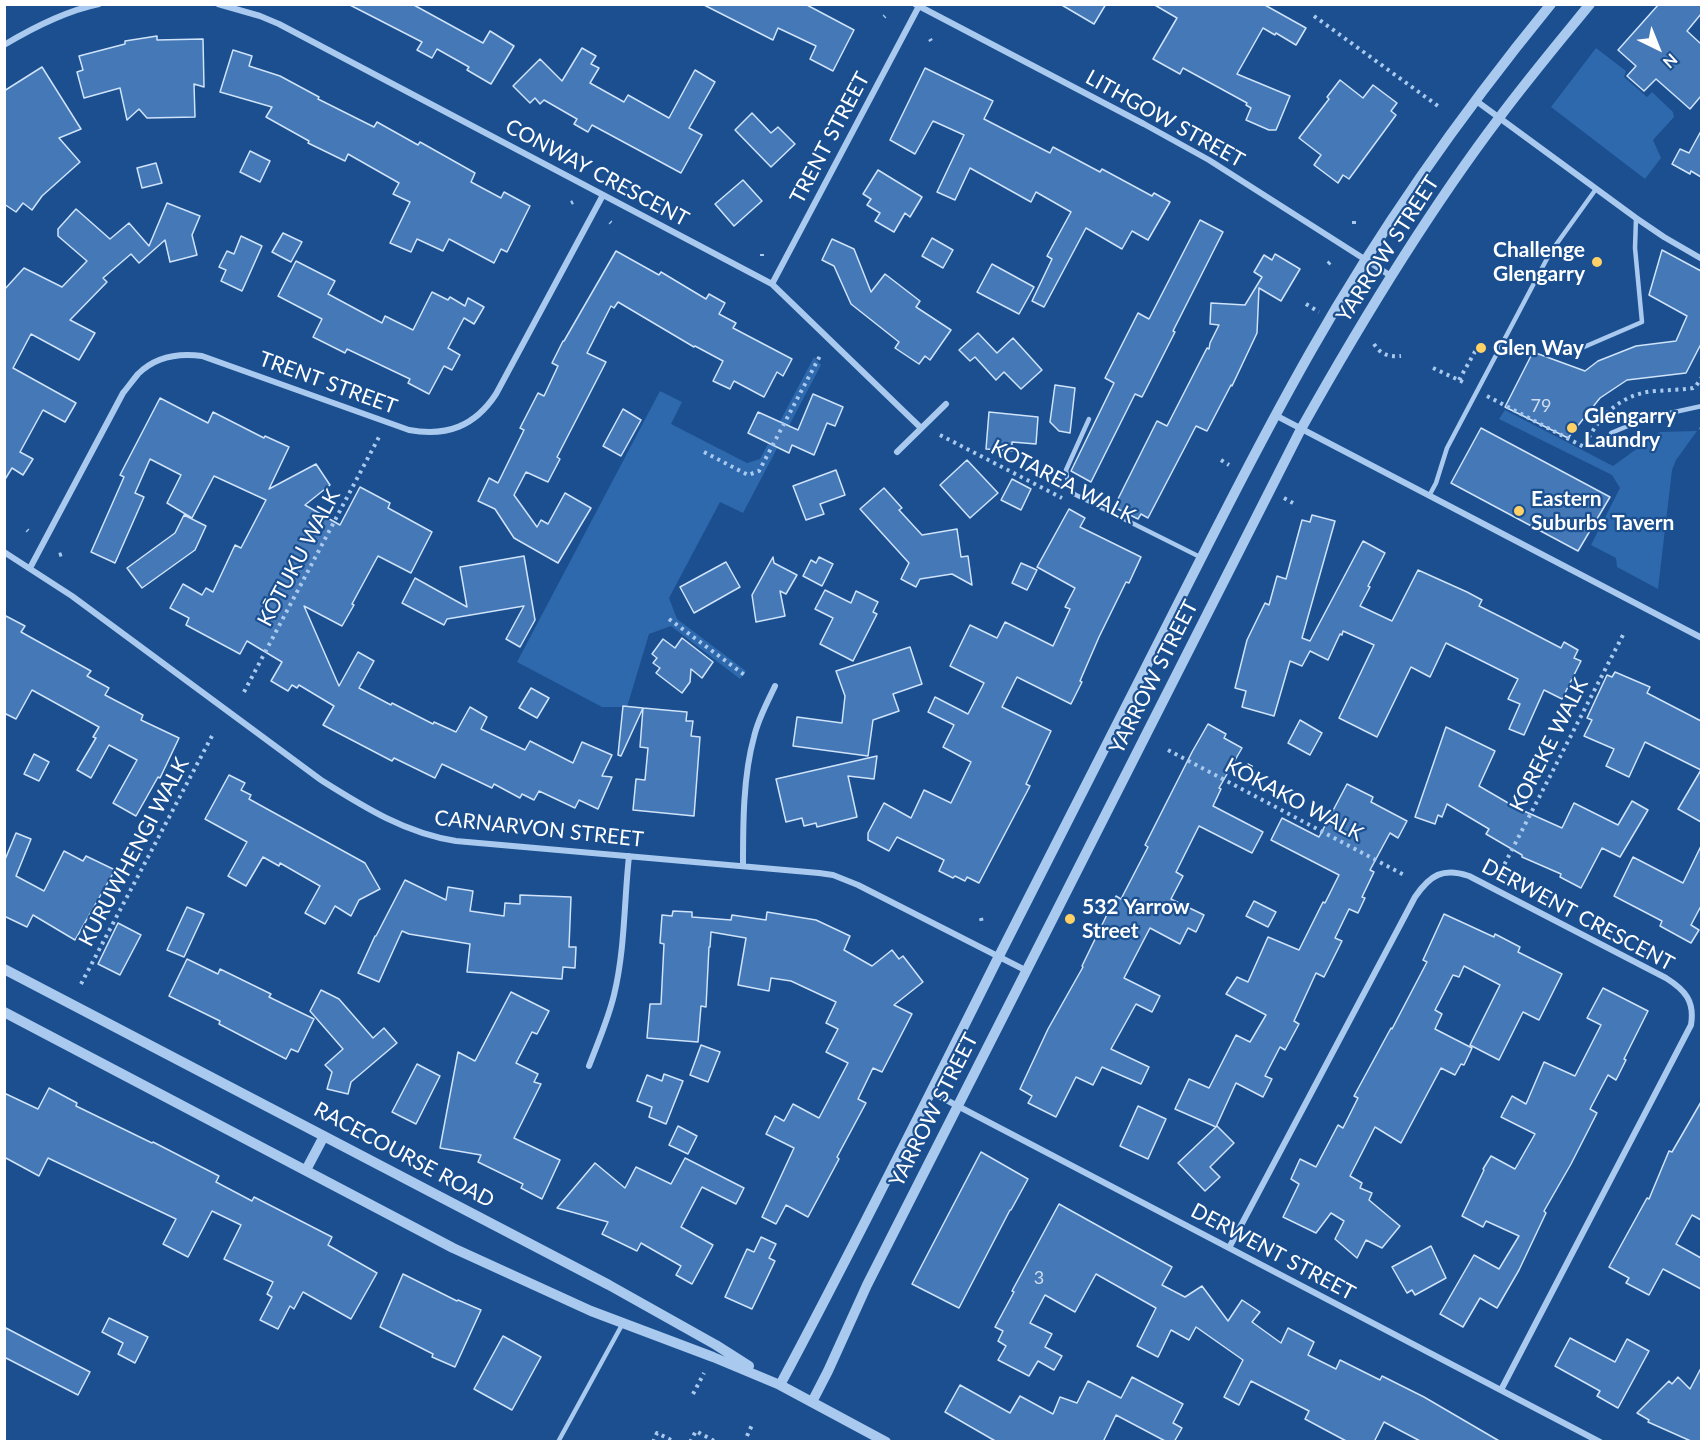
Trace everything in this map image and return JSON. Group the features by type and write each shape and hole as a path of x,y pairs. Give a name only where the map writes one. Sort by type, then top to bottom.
{"street":[{"path":"4,45 42,23 99,4"},
{"name":"CONWAY CRESCENT","path":"218,4 279,24 772,284 921,428"},
{"name":"YARROW STREET","path":"780,1385 1275,415 1312,348 1415,184 1475,100 1551,4"},
{"name":"YARROW STREET","path":"812,1402 867,1285 1301,429 1425,223 1499,118 1590,4"},
{"name":"TRENT STREET","path":"772,284 917,5"},
{"name":"LITHGOW STREET","path":"917,5 1209,160 1391,276"},
{"path":"1475,100 1636,218 1701,258"},
{"name":"TRENT STREET","path":"30,568 123,393 139,373 154,362 171,356 188,354 202,356 410,430 426,433 442,432 474,419 487,408 496,394 603,195"},
{"path":"897,452 946,404"},
{"path":"1275,415 1701,638"},
{"name":"CARNARVON STREET","path":"4,552 116,628 291,760 337,790 398,824 424,834 456,841 833,875 1027,971"},
{"path":"743,866 749,758 754,734 775,686"},
{"path":"589,1066 606,1025 620,966 629,856"},
{"name":"DERWENT CRESCENT","path":"1229,1248 1415,897 1423,885 1434,876 1446,872 1458,872 1469,876 1656,973 1685,993 1693,1014 1691,1025 1501,1390"},
{"name":"RACECOURSE ROAD","path":"4,969 609,1285 716,1345 780,1385 880,1440"},
{"name":"RACECOURSE ROAD","path":"4,1012 453,1248 591,1311 780,1385"},
{"name":"DERWENT STREET","path":"931,1092 1600,1442"},
{"path":"306,1170 324,1136"}],"lane":[{"path":"1429,496 1436,483 1447,448 1539,274 1596,189"},
{"path":"1577,350 1642,322 1635,248 1636,218"},
{"path":"1611,433 1647,418 1701,406"},
{"path":"1089,419 1066,470 1068,484 1074,494 1202,558"},
{"path":"558,1442 623,1322"}],"path":[{"path":"1314,16 1438,106"},
{"path":"1306,304 1321,313"},
{"path":"1433,368 1461,381 1481,341"},
{"path":"1374,344 1383,354 1401,356"},
{"path":"704,452 748,475 759,471 821,354"},
{"path":"1486,395 1584,447 1594,426 1621,401 1642,393 1693,388 1701,377"},
{"name":"KOTAREA WALK","path":"940,435 1067,501"},
{"name":"KŌTUKU WALK","path":"244,692 379,437"},
{"path":"1221,460 1229,465"},
{"path":"1284,498 1293,503"},
{"path":"669,619 746,676"},
{"name":"KOREKE WALK","path":"1501,871 1624,633"},
{"name":"KURUWHENGI WALK","path":"81,984 213,734"},
{"name":"KŌKAKO WALK","path":"1168,750 1406,876"},
{"path":"693,1394 704,1373"},
{"path":"747,1436 752,1425"},
{"path":"690,1442 696,1431 716,1442"},
{"path":"653,1442 657,1433 675,1442"}],"shaded area":[{"path":"1596,48 1626,71 1624,77 1647,97 1652,92 1673,112 1674,117 1653,140 1661,158 1645,179 1551,107"},
{"path":"814,357 821,365 743,513 720,502 669,598 677,619 746,671 740,679 671,626 649,634 627,707 602,707 517,662 660,391 682,402 671,424 747,463 760,459"},
{"path":"1505,410 1613,466 1660,432 1697,431 1676,460 1672,470 1658,589 1617,567 1616,558 1591,545 1620,488 1612,475 1499,419"}],"building":[{"path":"348,4 412,4 483,43 490,31 514,46 491,84 467,70 469,67 437,49 432,58 417,50 422,42"},
{"path":"702,4 805,4 854,30 833,71 810,59 816,46 778,28 773,40"},
{"path":"1060,4 1106,4 1094,24"},
{"path":"1153,4 1263,4 1306,28 1296,45 1263,28 1237,74 1290,96 1276,130 1269,130 1246,120 1251,108 1246,105 1247,103 1183,68 1180,74 1153,59 1177,18"},
{"path":"1659,4 1701,4 1701,14 1687,31 1701,44 1701,96 1690,109 1656,79 1644,91 1627,76 1636,66 1618,50"},
{"path":"157,36 157,40 203,39 204,87 194,84 195,117 147,118 139,109 127,120 120,88 84,98 77,72 83,70 79,56 125,44 125,41"},
{"path":"582,48 596,56 591,64 599,68 590,83 624,102 628,95 669,118 695,70 715,82 689,128 702,135 681,173 592,125 588,132 574,124 577,119 544,100 540,104 535,98 530,103 513,86 540,59 562,81"},
{"path":"233,50 252,56 249,66 280,76 319,97 318,99 374,127 377,122 418,145 420,142 475,173 471,182 501,198 504,192 530,206 507,252 501,249 494,263 449,239 443,251 417,239 411,252 390,243 410,202 393,194 399,183 348,154 345,161 308,143 309,141 266,117 272,107 220,92"},
{"path":"42,67 81,129 59,138 80,162 42,196 32,210 23,203 16,212 4,204 4,91"},
{"path":"925,68 993,101 984,119 1050,153 1053,147 1100,172 1102,169 1152,196 1154,193 1170,202 1148,240 1132,231 1122,249 1086,228 1044,307 1032,301 1052,259 1047,256 1071,212 1036,192 1031,202 970,168 955,200 937,192 964,135 933,121 915,154 890,140"},
{"path":"1340,80 1363,98 1373,85 1397,103 1391,111 1396,115 1349,179 1343,175 1338,183 1314,165 1321,155 1299,138 1329,99 1327,97"},
{"path":"752,113 771,133 778,127 795,144 771,167 735,130"},
{"path":"1701,131 1701,177 1672,164 1680,149 1689,153"},
{"path":"250,151 270,161 260,182 240,172"},
{"path":"156,163 162,183 142,188 137,168"},
{"path":"878,170 922,197 910,217 905,213 894,232 875,221 880,213 867,205 871,199 863,194"},
{"path":"743,180 762,201 734,226 715,204"},
{"path":"167,203 200,216 192,235 197,255 170,262 165,240 139,263 131,254 103,278 107,282 70,320 95,333 79,360 31,334 13,368 76,403 65,422 43,410 20,452 33,459 23,475 12,468 4,481 4,290 24,268 62,287 87,261 58,236 58,229 76,209 110,239 129,223 149,246"},
{"path":"1200,220 1223,232 1142,397 1135,394 1091,482 1071,471 1114,383 1105,378 1138,313 1149,319"},
{"path":"283,233 302,242 291,262 272,252"},
{"path":"241,236 262,246 242,291 221,281 226,270 219,267 227,251 234,254"},
{"path":"932,238 953,250 943,268 922,256"},
{"path":"832,239 854,249 871,292 885,274 920,301 916,307 951,330 930,360 925,356 919,364 895,348 899,342 851,304 834,266 822,260"},
{"path":"1662,250 1701,271 1701,344 1686,373 1627,380 1600,398 1568,438 1505,407 1533,352 1585,371 1598,361 1636,346 1676,341 1687,316 1649,295"},
{"path":"616,251 659,275 661,272 706,299 709,294 725,303 719,314 736,323 733,328 792,359 783,376 777,372 764,397 734,381 730,389 713,381 723,361 694,347 618,302 614,308 611,306 587,353 606,362 557,457 560,459 548,482 526,472 514,495 537,527 541,520 548,524 565,493 591,508 558,563 514,538 495,509 478,501 489,478 498,483 524,430 520,428 538,393 544,396 558,366 552,363 563,341"},
{"path":"1275,254 1300,269 1281,301 1259,288 1257,333 1232,386 1207,431 1196,426 1148,518 1141,514 1138,519 1114,507 1157,421 1167,426 1207,348 1209,349 1219,325 1210,324 1211,303 1245,305 1262,277 1254,272 1264,255 1272,260"},
{"path":"296,261 335,281 328,294 382,323 385,316 413,330 432,292 448,300 450,297 465,306 468,298 484,307 474,324 464,318 448,348 460,355 452,370 444,366 429,394 408,383 410,379 347,349 345,353 313,337 322,319 278,296"},
{"path":"992,264 1034,287 1019,314 977,292"},
{"path":"978,333 997,353 1013,338 1042,370 1021,389 1004,372 996,380 975,357 970,361 959,350"},
{"path":"1055,385 1075,388 1070,433 1059,431 1050,422"},
{"path":"813,394 843,407 835,426 827,423 814,455 792,445 789,453 748,433 758,412 798,430"},
{"path":"160,398 208,423 213,412 264,438 265,436 289,447 269,489 316,464 330,485 305,505 340,525 360,487 390,503 388,508 432,532 411,573 378,556 342,626 304,606 339,686 358,652 374,661 359,688 433,724 434,722 456,732 470,707 487,717 481,729 525,750 530,741 573,763 582,742 612,755 602,776 612,777 598,809 579,800 575,808 539,791 534,800 522,794 520,798 494,784 492,788 442,764 435,778 394,758 392,761 323,725 334,706 299,685 297,688 292,685 288,691 271,681 282,662 247,641 240,654 186,625 189,618 170,608 183,584 202,595 206,588 213,592 235,545 241,548 266,500 214,476 192,518 167,503 181,475 150,459 135,493 144,497 115,563 91,552 124,477 120,475"},
{"path":"623,409 641,420 621,456 603,446"},
{"path":"989,412 1038,417 1036,444 1012,442 1012,451 986,449"},
{"path":"1481,428 1610,497 1578,551 1451,483"},
{"path":"967,460 998,493 970,518 940,485"},
{"path":"836,470 845,495 820,504 824,514 806,520 793,486"},
{"path":"1012,479 1031,489 1021,510 1001,500"},
{"path":"884,488 902,508 899,510 922,535 957,529 961,557 968,556 972,585 952,574 920,579 916,587 901,579 909,563 860,509"},
{"path":"1069,509 1085,518 1080,527 1141,557 1099,637 1071,704 1017,677 1002,707 1051,731 1026,784 1030,786 979,883 967,877 965,881 955,876 953,878 939,871 944,860 897,837 889,851 868,840 868,833 884,803 911,818 924,790 951,803 971,762 943,747 954,725 928,712 935,697 968,714 984,683 950,666 970,625 997,638 1005,622 1053,646 1070,609 1065,607 1075,588 1037,567"},
{"path":"184,515 206,526 195,550 142,588 127,568 175,533"},
{"path":"1312,515 1335,521 1302,638 1310,641 1363,541 1385,553 1360,606 1392,621 1418,570 1467,592 1482,600 1479,606 1561,648 1564,642 1578,650 1574,658 1581,661 1562,699 1544,690 1524,735 1509,729 1520,704 1508,699 1518,679 1446,643 1430,677 1411,667 1377,737 1339,718 1374,645 1343,631 1328,660 1310,651 1302,666 1290,661 1274,716 1242,707 1246,691 1235,688 1247,640 1265,603 1269,605 1277,576 1286,579 1302,520 1310,522"},
{"path":"524,556 535,620 520,647 506,639 524,606 447,619 444,625 402,603 415,578 467,607 460,567"},
{"path":"773,557 774,563 797,575 786,594 780,591 785,616 756,622 752,595"},
{"path":"819,557 833,564 822,586 803,576 811,560 816,563"},
{"path":"726,562 740,587 694,613 680,587"},
{"path":"1021,563 1037,570 1027,590 1012,583"},
{"path":"825,590 851,603 856,591 878,602 873,612 877,614 853,661 820,644 833,618 815,609"},
{"path":"4,615 25,626 21,632 91,671 87,676 109,688 105,695 143,715 141,720 179,738 160,778 158,777 136,816 113,803 137,760 109,745 91,778 77,770 96,738 93,737 99,727 32,690 16,719 4,713"},
{"path":"682,638 713,662 702,678 691,669 690,682 682,693 656,673 660,668 653,663 657,658 652,654 663,639 675,648"},
{"path":"910,647 922,684 893,694 899,711 873,720 868,756 793,746 797,717 842,723 845,696 836,671"},
{"path":"1615,672 1650,687 1647,693 1701,721 1701,770 1645,742 1629,777 1606,766 1614,749 1584,736 1592,720 1587,718 1607,675 1612,677"},
{"path":"531,688 549,698 537,718 519,708"},
{"path":"623,706 643,708 621,756 618,755"},
{"path":"643,708 687,712 686,721 693,721 691,736 700,737 694,816 633,810 636,779 645,780 648,748 640,747"},
{"path":"1300,720 1322,733 1310,755 1288,743"},
{"path":"1208,724 1226,734 1224,738 1242,748 1219,788 1221,789 1213,806 1263,832 1252,853 1199,826 1176,872 1183,876 1171,899 1204,915 1196,932 1188,928 1180,944 1150,928 1124,978 1160,996 1152,1012 1136,1004 1111,1049 1149,1067 1141,1084 1102,1067 1093,1085 1076,1077 1056,1117 1028,1103 1032,1096 1020,1089 1048,1029 1083,967 1116,896 1121,899 1148,847 1145,845"},
{"path":"1446,727 1495,751 1479,786 1515,807 1562,828 1574,803 1618,825 1632,801 1648,810 1620,857 1602,848 1581,888 1560,877 1561,874 1522,857 1486,834 1489,829 1447,804 1442,817 1438,815 1435,824 1415,817"},
{"path":"34,754 49,762 39,781 24,774"},
{"path":"877,756 874,779 848,776 857,817 817,827 816,823 804,826 802,818 786,822 776,779"},
{"path":"1701,770 1701,822 1678,809"},
{"path":"229,775 245,783 241,790 251,795 249,799 365,863 380,889 359,900 351,916 335,906 325,924 305,913 320,886 280,863 279,866 263,857 246,886 228,876 247,842 205,819"},
{"path":"1347,784 1373,797 1371,802 1407,821 1398,838 1390,833 1370,870 1374,872 1362,897 1365,898 1358,913 1349,909 1335,938 1342,941 1324,977 1316,973 1294,1021 1299,1024 1285,1050 1280,1047 1265,1076 1272,1079 1263,1097 1236,1083 1216,1127 1175,1109 1189,1079 1209,1088 1236,1035 1250,1042 1266,1015 1226,994 1237,977 1248,982 1268,937 1299,950 1339,875 1271,840 1282,818 1319,837"},
{"path":"16,833 31,839 16,876 44,891 64,851 83,861 86,856 115,870 75,940 33,915 27,927 4,916 4,862"},
{"path":"1701,846 1701,906 1691,925 1699,930 1691,943 1660,926 1662,921 1614,896 1633,857 1683,883"},
{"path":"405,880 446,900 448,887 473,891 470,911 504,916 505,903 520,904 520,895 571,897 569,947 576,947 575,968 563,967 562,979 467,972 470,944 402,931 379,982 358,973"},
{"path":"1254,901 1276,912 1268,927 1246,916"},
{"path":"187,907 204,914 184,957 167,950"},
{"path":"673,911 692,912 692,917 731,920 732,915 766,920 767,912 816,920 850,936 844,950 872,966 892,950 899,959 903,956 923,982 894,1005 912,1014 882,1072 873,1068 858,1099 866,1103 808,1217 786,1205 776,1224 762,1217 794,1148 766,1134 775,1116 784,1121 793,1104 819,1118 848,1063 826,1052 838,1029 826,1023 836,1002 791,981 771,978 769,991 738,985 746,938 711,932 706,1007 701,1006 698,1042 647,1038 650,1004 661,1004 664,944 660,943 662,915 672,916"},
{"path":"1444,914 1494,937 1495,934 1520,947 1518,952 1562,974 1539,1020 1523,1012 1499,1060 1470,1045 1500,985 1464,966 1459,977 1453,975 1435,1010 1442,1014 1435,1029 1472,1048 1464,1065 1461,1064 1455,1075 1441,1068 1401,1143 1375,1127 1350,1176 1362,1183 1360,1188 1372,1193 1369,1200 1400,1226 1382,1248 1366,1240 1357,1258 1335,1239 1344,1221 1331,1213 1316,1233 1283,1217 1299,1184 1291,1179 1300,1159 1316,1167 1338,1125 1343,1128 1358,1098 1354,1096 1427,962 1423,960"},
{"path":"118,923 141,935 120,975 98,964"},
{"path":"187,959 218,974 220,969 271,994 269,997 314,1019 298,1052 291,1049 286,1059 219,1024 220,1021 169,996"},
{"path":"1603,988 1648,1011 1616,1080 1608,1075 1590,1109 1597,1113 1544,1211 1546,1213 1519,1270 1497,1308 1480,1298 1463,1327 1440,1314 1474,1255 1499,1269 1519,1236 1486,1221 1483,1227 1462,1216 1491,1156 1515,1169 1535,1134 1501,1117 1512,1096 1526,1104 1544,1062 1575,1076 1601,1025 1587,1018"},
{"path":"321,990 339,999 373,1038 384,1028 397,1043 351,1082 348,1094 327,1089 332,1072 325,1065 343,1049 310,1011"},
{"path":"511,992 549,1011 537,1034 532,1032 516,1063 538,1074 534,1082 541,1084 514,1138 560,1160 542,1199 521,1188 523,1184 478,1162 481,1155 440,1148 458,1052 475,1061"},
{"path":"701,1045 720,1052 708,1082 690,1075"},
{"path":"417,1064 440,1076 416,1124 392,1112"},
{"path":"664,1074 683,1081 666,1124 649,1117 652,1107 637,1101 647,1075 662,1081"},
{"path":"49,1088 77,1103 76,1106 219,1176 216,1182 252,1201 254,1197 332,1237 328,1245 377,1273 351,1319 303,1292 294,1309 290,1306 278,1329 260,1320 272,1297 267,1294 273,1282 224,1259 241,1225 212,1211 188,1257 163,1244 176,1219 48,1158 39,1176 4,1157 4,1093 38,1109"},
{"path":"1701,1102 1701,1220 1692,1215 1676,1244 1701,1258 1701,1289 1663,1269 1649,1295 1626,1283 1629,1278 1609,1267 1647,1198 1649,1199 1669,1151 1672,1152"},
{"path":"1138,1106 1166,1119 1148,1159 1120,1146"},
{"path":"678,1126 697,1136 688,1154 669,1145"},
{"path":"1217,1126 1234,1143 1210,1167 1220,1177 1205,1191 1178,1163"},
{"path":"981,1152 1028,1179 959,1308 912,1284"},
{"path":"685,1158 744,1188 736,1204 702,1187 681,1227 713,1245 692,1284 676,1275 681,1266 641,1243 637,1251 602,1234 608,1222 557,1208 595,1163 625,1188 636,1167 671,1184"},
{"path":"1059,1204 1172,1267 1162,1285 1185,1297 1202,1286 1228,1321 1242,1300 1260,1312 1252,1322 1281,1343 1288,1328 1314,1342 1308,1355 1336,1369 1340,1360 1380,1380 1382,1376 1424,1397 1501,1442 1422,1442 1384,1422 1374,1442 1348,1442 1305,1419 1309,1411 1251,1381 1239,1405 1224,1397 1243,1360 1196,1327 1189,1340 1171,1330 1158,1357 1137,1346 1156,1308 1096,1274 1075,1312 1045,1295 1030,1323 1052,1334 1045,1347 1062,1356 1054,1370 1038,1361 1029,1376 998,1360 1006,1346 998,1341 1003,1331 995,1327"},
{"path":"761,1237 776,1244 769,1258 775,1261 752,1309 725,1297 747,1249 754,1252"},
{"path":"1431,1246 1446,1278 1415,1295 1412,1290 1407,1293 1392,1267"},
{"path":"403,1274 457,1301 481,1310 455,1367 432,1357 433,1354 380,1327"},
{"path":"109,1318 148,1337 135,1363 118,1354 123,1343 102,1332"},
{"path":"4,1327 90,1372 78,1395 4,1357"},
{"path":"503,1336 541,1357 512,1410 474,1389"},
{"path":"1570,1338 1615,1362 1627,1339 1649,1351 1618,1408 1597,1396 1600,1391 1555,1366"},
{"path":"1701,1368 1701,1442 1693,1442 1648,1422 1649,1420 1637,1413 1669,1381 1672,1384 1678,1377 1690,1389"},
{"path":"1132,1377 1183,1404 1173,1423 1182,1428 1174,1442 1167,1442 1116,1415 1103,1442 997,1442 945,1412 960,1385 1010,1413 1020,1396 1053,1414 1060,1397 1077,1403 1088,1381 1121,1398"}],"place":[{"name":"Challenge Glengarry","path":"1597,262"},
{"name":"Glen Way","path":"1481,348"},
{"name":"Glengarry Laundry","path":"1572,428"},
{"name":"Eastern Suburbs Tavern","path":"1519,511"},
{"name":"532 Yarrow Street","path":"1070,919"}]}
